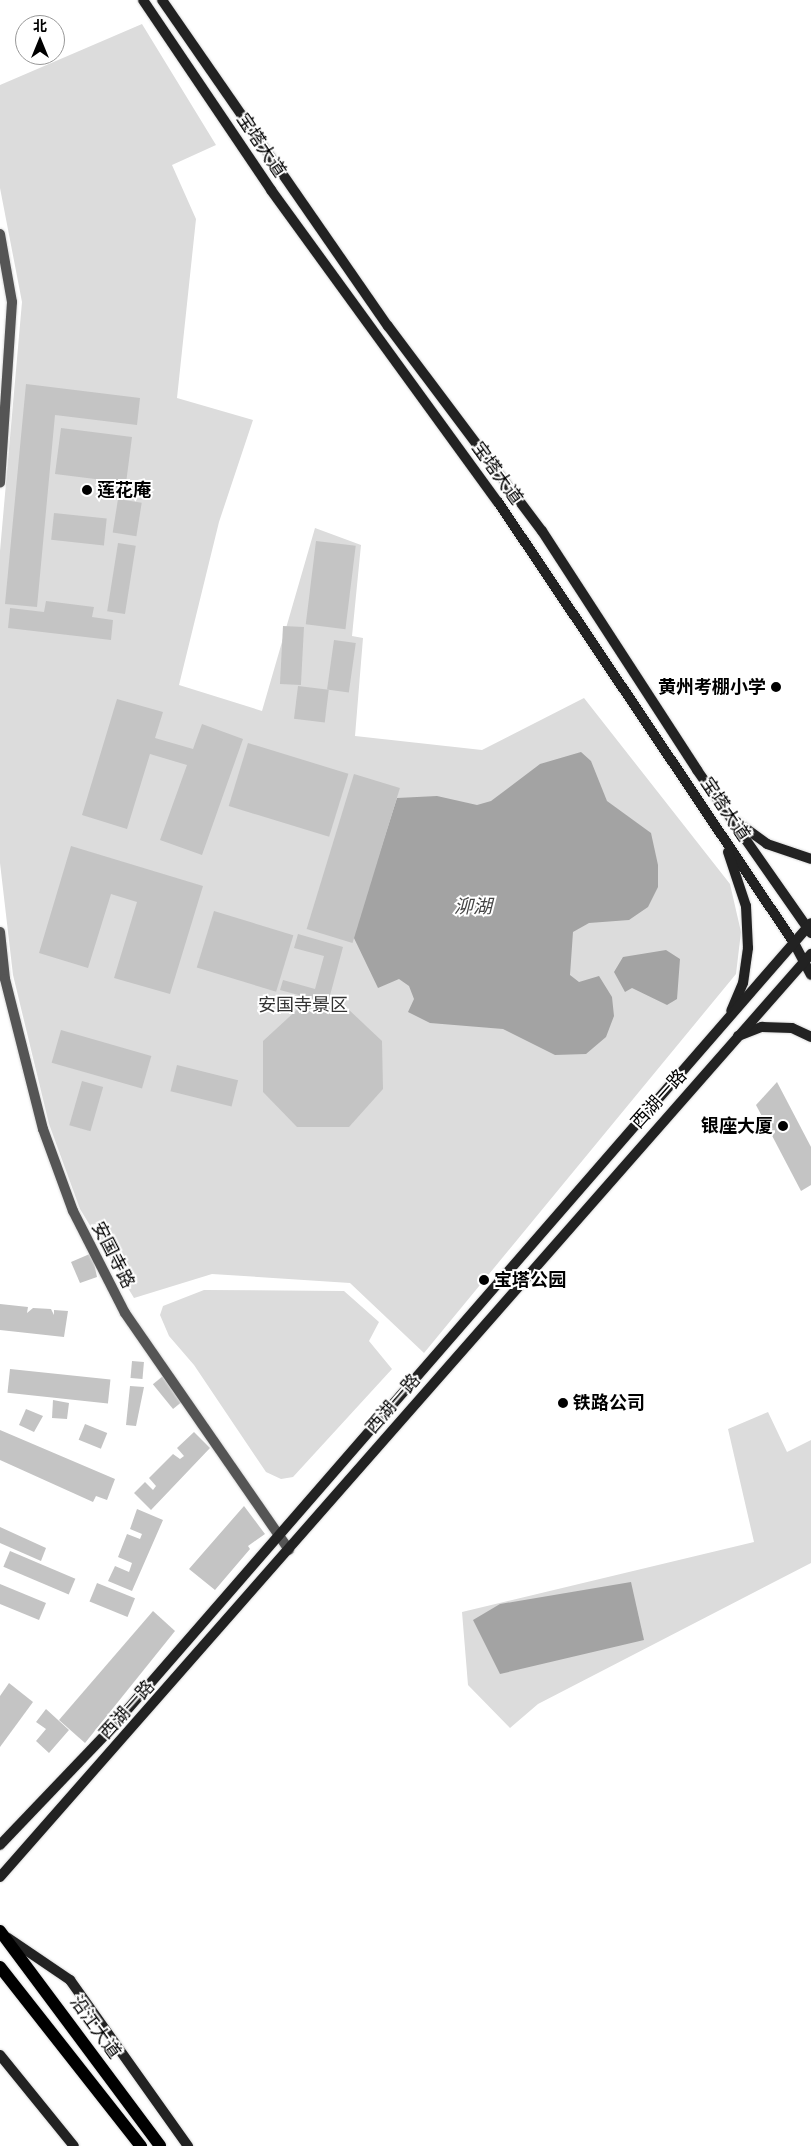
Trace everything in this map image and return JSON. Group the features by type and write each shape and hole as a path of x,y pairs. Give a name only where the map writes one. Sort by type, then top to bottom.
{"main road":[{"name":"宝塔大道","path":"143,0 271,190 498,502 794,943 808,958 811,975"},
{"name":"宝塔大道","path":"162,0 388,326 542,531 730,816 810,927"},
{"path":"730,816 767,844 811,859"},
{"path":"715,824 736,870 746,906 748,948 743,983 726,1021"},
{"name":"西湖一路","path":"0,1845 107,1733 794,943 810,927"},
{"name":"西湖一路","path":"0,1877 289,1550 737,1036 808,958"},
{"path":"737,1036 762,1027 792,1028 811,1037"},
{"path":"3,1933 70,1980 188,2146"},
{"name":"沿江大道","path":"3,1933 160,2146"},
{"name":"沿江大道","path":"0,1967 141,2146"},
{"path":"0,2055 74,2146"}],"street":[{"path":"0,234 12,302 0,483"},
{"name":"安国寺路","path":"0,932 5,979 43,1129 73,1211 124,1313 289,1550"}],"green space":[{"name":"安国寺景区","path":"142,24 216,145 172,165 196,219 177,398 253,420 219,522 179,685 262,711 315,528 361,545 352,636 363,638 355,736 482,750 584,698 730,884 741,932 736,974 424,1353 350,1283 212,1274 134,1298 80,1209 49,1124 13,975 0,863 0,551 22,302 0,188 0,85 47,65 65,65 65,57"},
{"path":"204,1290 344,1291 379,1322 369,1341 392,1369 293,1477 281,1479 266,1472 194,1365 169,1336 160,1315 163,1306"},
{"path":"768,1412 787,1452 811,1440 811,1563 538,1704 510,1728 468,1685 462,1612 754,1542 728,1429"}],"water":[{"name":"泖湖","path":"581,752 591,761 607,801 651,833 658,865 658,887 648,907 629,920 589,923 573,932 570,975 579,982 599,976 612,997 614,1016 606,1037 586,1054 555,1055 503,1029 430,1023 408,1012 414,999 409,986 399,979 378,988 353,936 397,798 437,796 477,805 491,801 540,764"},
{"path":"666,950 680,959 677,999 667,1005 632,988 625,992 614,972 623,957"},
{"path":"631,1582 644,1640 500,1674 473,1620 500,1604"}],"building":[{"path":"26,384 140,398 137,425 55,415 37,607 5,604"},
{"path":"61,428 132,437 125,491 110,489 111,481 55,474"},
{"path":"118,499 142,503 136,536 113,533"},
{"path":"54,513 107,519 104,545 51,540"},
{"path":"316,541 356,546 345,629 306,624"},
{"path":"118,543 136,546 125,614 107,611"},
{"path":"46,601 94,607 92,617 113,620 111,640 8,628 10,608 44,612"},
{"path":"283,626 304,627 301,685 280,684"},
{"path":"334,640 356,643 349,693 327,690"},
{"path":"298,686 329,690 325,723 294,719"},
{"path":"117,699 163,712 155,738 193,749 202,724 243,739 202,855 160,840 187,765 150,754 127,829 82,815"},
{"path":"248,743 348,774 329,837 229,806"},
{"path":"354,774 400,788 353,943 307,929"},
{"path":"71,846 203,886 170,994 114,978 137,902 111,894 88,968 39,953"},
{"path":"214,911 293,935 276,992 197,967"},
{"path":"298,934 343,947 328,1003 280,990 283,980 315,989 324,956 294,948"},
{"path":"300,1007 347,1008 382,1041 383,1089 349,1127 297,1127 263,1092 263,1041"},
{"path":"61,1030 151,1056 142,1089 52,1063"},
{"path":"177,1065 238,1080 232,1106 170,1091"},
{"path":"82,1081 103,1087 90,1131 69,1125"},
{"name":"银座大厦","path":"777,1082 811,1147 811,1185 801,1191 756,1105"},
{"path":"92,1253 97,1277 80,1283 71,1262"},
{"path":"0,1304 28,1307 27,1313 33,1308 51,1309 54,1315 54,1310 68,1311 64,1337 0,1330"},
{"path":"132,1361 144,1362 142,1379 131,1378"},
{"path":"10,1369 110,1380 108,1403 7,1393"},
{"path":"163,1376 183,1401 173,1409 153,1384"},
{"path":"130,1386 144,1387 136,1426 126,1425"},
{"path":"53,1400 69,1403 67,1419 52,1418"},
{"path":"26,1409 43,1416 34,1432 19,1425"},
{"path":"85,1424 107,1433 101,1449 79,1440"},
{"path":"0,1430 115,1479 107,1500 96,1496 93,1502 0,1460"},
{"path":"194,1432 210,1448 151,1510 134,1493 145,1482 153,1490 156,1486 149,1478 173,1454 180,1459 184,1456 177,1448"},
{"path":"244,1506 265,1534 248,1546 250,1549 215,1590 189,1569"},
{"path":"137,1509 163,1520 132,1591 108,1581 115,1566 129,1572 132,1563 118,1557 127,1534 140,1539 142,1534 130,1529"},
{"path":"0,1527 46,1548 41,1561 0,1543"},
{"path":"10,1551 75,1579 69,1594 3,1567"},
{"path":"97,1583 135,1598 128,1617 90,1602"},
{"path":"0,1584 46,1603 39,1620 0,1604"},
{"path":"153,1611 175,1631 85,1743 59,1720"},
{"path":"9,1683 33,1702 0,1747 0,1696"},
{"path":"46,1709 69,1730 49,1753 36,1741 46,1729 36,1722"}],"place":[{"name":"莲花庵","path":"87,490"},
{"name":"黄州考棚小学","path":"776,687"},
{"name":"银座大厦","path":"783,1126"},
{"name":"宝塔公园","path":"484,1280"},
{"name":"铁路公司","path":"563,1403"}]}
